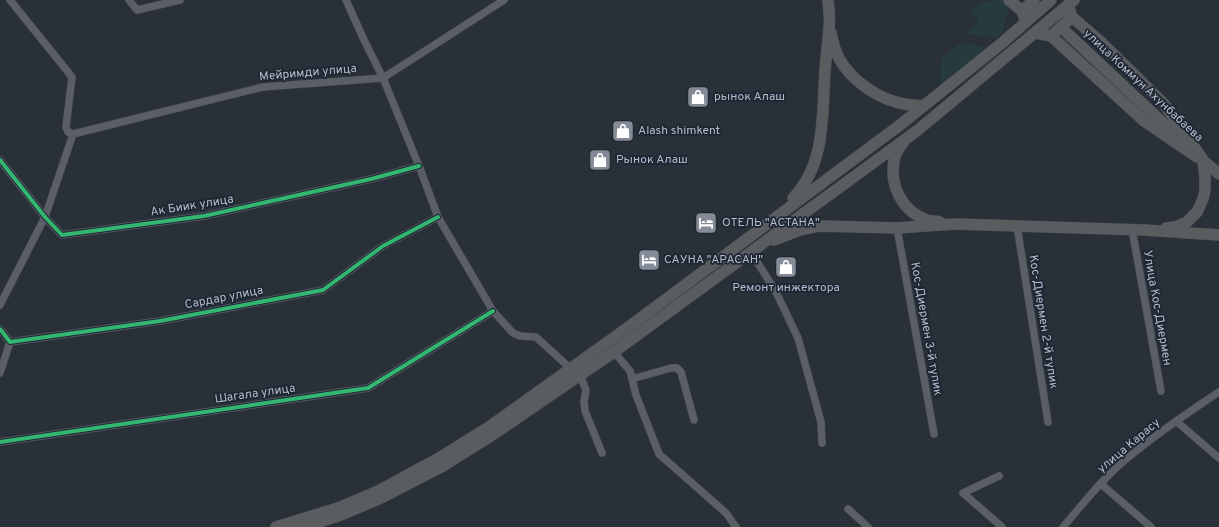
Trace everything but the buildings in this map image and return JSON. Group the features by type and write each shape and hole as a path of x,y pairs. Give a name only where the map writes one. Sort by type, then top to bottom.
{"highway":[{"path":"762,228 802,189 811,175 817,155 821,137 829,27 828,0"},
{"path":"1009,0 1022,11 1026,22"},
{"path":"1022,11 1034,0"},
{"path":"276,527 344,505 378,491 439,458 489,427 626,329 838,171 1002,43 1051,0"},
{"path":"1071,3 1072,17 1101,42 1164,104 1203,160 1205,190 1197,212 1187,222 1175,227 1144,230"},
{"path":"304,527 341,516 381,498 443,466 494,434 614,352 905,138 918,130 1071,3"},
{"path":"1051,36 1072,17"},
{"path":"829,27 834,46 840,60 852,76 882,97 895,102 923,106"},
{"path":"1036,33 1051,36 1144,122 1203,160"},
{"name":"улица Коммун Ахунбабаева","path":"1066,33 1219,174"},
{"path":"905,138 895,155 892,172 894,185 900,199 910,210 927,219 954,224"},
{"path":"760,245 800,230 819,226 897,228 954,224 1132,229 1219,235"}],"street":[{"path":"0,305 45,217 73,134 68,132 66,127 72,77 10,0"},
{"path":"129,0 137,10 180,0"},
{"path":"346,0 383,78 438,217 493,311 513,333 520,336 536,337 570,368"},
{"name":"Мейримди улица","path":"73,134 263,87 383,78 504,0"},
{"name":"Ак Биик улица","path":"0,160 45,217 62,235 204,216 372,179 419,166"},
{"name":"Сардар улица","path":"10,342 160,320 323,290 383,246 438,217"},
{"name":"Кос-Диермен 2-й тупик","path":"1017,226 1048,422"},
{"name":"Кос-Диермен 3-й тупик","path":"897,228 934,434"},
{"name":"Улица Кос-Диермен","path":"1132,229 1161,391"},
{"path":"750,252 776,292 798,338 821,422 822,443"},
{"name":"Шагала улица","path":"0,442 368,388 493,311"},
{"path":"0,329 10,342 0,374"},
{"path":"614,352 630,371 636,395 659,454 726,513 736,527"},
{"path":"632,379 671,368 677,368 681,372 694,420"},
{"path":"580,375 586,390 584,401 585,411 602,453"},
{"name":"улица Карасу","path":"1063,527 1101,484 1125,461 1176,421 1219,392"},
{"path":"1176,421 1219,458"},
{"path":"999,476 963,493 1002,527"},
{"path":"1101,484 1151,527"},
{"path":"848,509 868,527"}],"green space":[{"path":"994,0 1005,0 1009,6 1002,33 996,38 965,34 979,21 970,11 982,3"},
{"path":"961,42 986,47 941,86 941,59"}],"cycle path":[{"path":"0,160 45,217 62,235 204,216 371,179 419,166"},
{"path":"0,329 10,342 160,321 323,290 383,246 438,217"},
{"path":"0,442 368,388 493,311"}],"place":[{"name":"рынок Алаш","path":"698,97"},
{"name":"Alash shimkent","path":"623,131"},
{"name":"Рынок Алаш","path":"600,160"},
{"name":"ОТЕЛЬ \"АСТАНА\"","path":"706,223"},
{"name":"САУНА \"АРАСАН\"","path":"649,260"},
{"name":"Ремонт инжектора","path":"786,267"}]}
